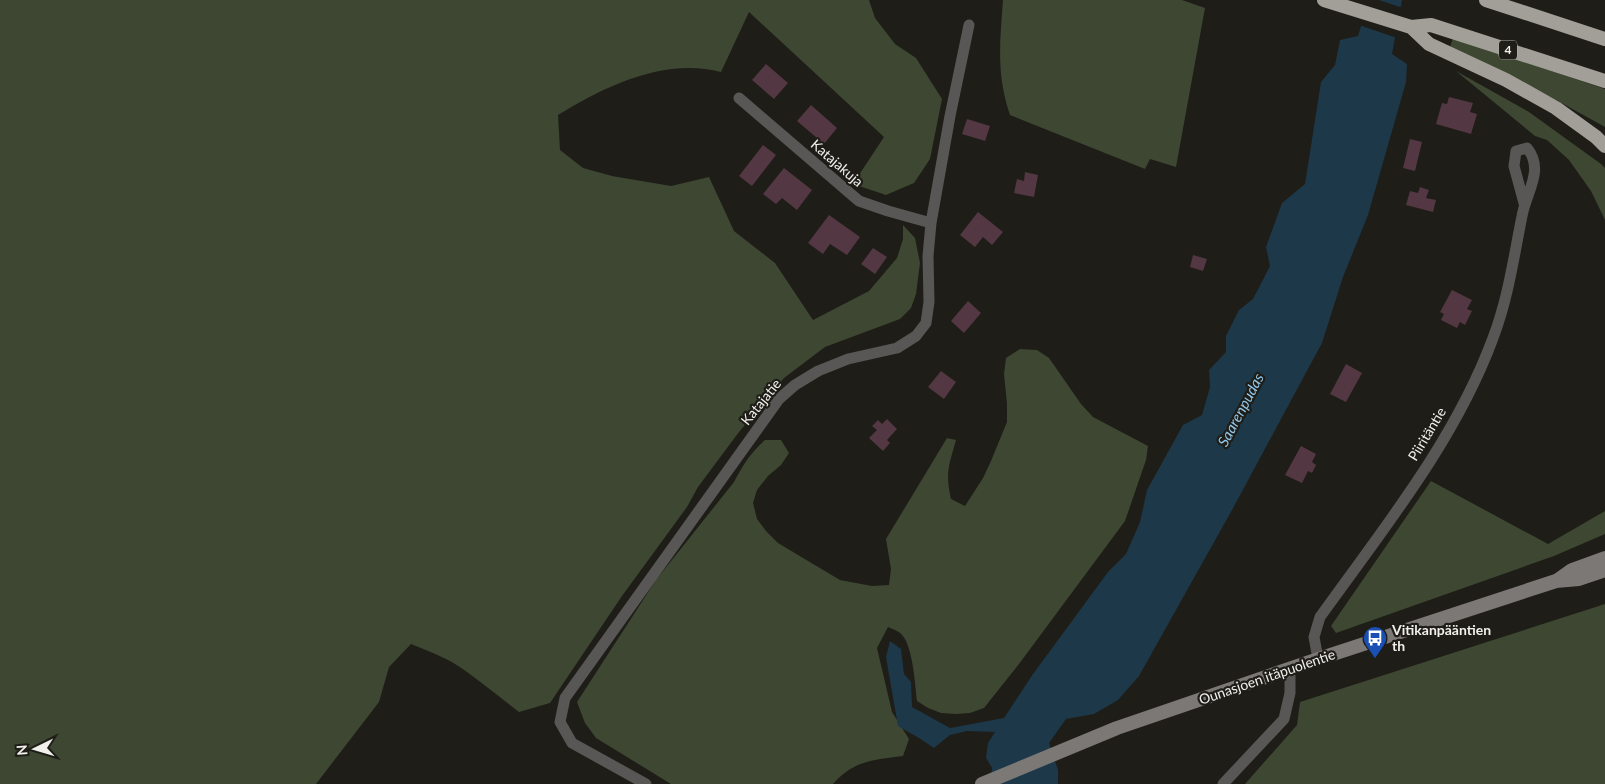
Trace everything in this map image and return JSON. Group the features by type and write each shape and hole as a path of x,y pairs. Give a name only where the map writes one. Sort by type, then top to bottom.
{"highway":[{"name":"4","path":"1324,0 1410,27 1431,25 1605,81"},
{"path":"1486,0 1605,40"},
{"path":"1410,27 1429,44 1533,94 1602,141"}],"main road":[{"name":"Ounasjoen itäpuolentie","path":"1556,581 1572,570 1605,558"},
{"name":"Ounasjoen itäpuolentie","path":"982,784 1117,728 1318,659 1556,581 1579,579 1605,570"}],"street":[{"name":"Katajatie","path":"646,784 572,743 560,722 566,698 779,400 795,385 818,371 848,359 897,348 916,336 926,323 929,302 928,256 931,223 950,116 969,25"},
{"name":"Katajakuja","path":"739,98 859,201 931,223"},
{"name":"Piiritäntie","path":"1318,659 1314,637 1320,617 1412,488 1451,426 1474,383 1494,337 1504,303 1524,203"},
{"path":"1223,784 1284,719 1290,693 1290,669"}],"green space":[{"path":"0,0 869,0 875,18 895,44 916,58 942,99 930,159 914,183 886,195 853,184 884,137 749,12 721,72 700,68 657,71 636,77 595,94 558,115 560,150 583,168 612,176 671,186 709,177 734,231 775,263 813,320 869,291 897,258 903,239 903,225 915,238 920,263 916,294 911,308 900,319 825,347 784,378 739,432 698,487 687,507 622,596 550,703 519,712 461,667 411,644 389,667 379,702 316,784 0,784"},
{"path":"1003,0 1182,0 1205,8 1176,167 1150,159 1145,169 1010,115 1003,86 1000,58"},
{"path":"1453,38 1605,89 1605,127 1558,101 1450,47"},
{"path":"1456,71 1529,112 1605,168 1605,220 1591,191 1569,160 1547,140 1535,136"},
{"path":"1020,349 1037,350 1049,358 1081,404 1093,417 1148,446 1146,460 1125,521 984,708 970,713 941,713 917,701 909,648 901,634 888,627 877,648 892,712 909,739 903,756 865,762 849,770 833,784 671,784 596,738 585,723 577,702 656,580 734,482 751,455 765,440 781,440 789,453 781,465 768,476 757,490 753,503 757,519 766,531 778,543 840,580 872,586 889,585 891,569 886,539 947,438 956,440 949,469 948,482 951,499 965,506 983,478 1007,422 1004,374 1006,358"},
{"path":"1431,481 1548,544 1605,511 1605,534 1554,556 1336,633 1331,626"},
{"path":"1605,604 1605,784 1245,784 1297,725 1300,702"}],"water":[{"name":"Saarenpudas","path":"1369,0 1402,0 1392,54 1407,64 1406,82 1368,215 1343,277 1322,343 1232,510 1139,676 1118,700 1094,714 1066,719 1049,743 1058,770 1058,784 990,784 992,768 986,758 988,743 995,732 967,731 950,735 934,748 898,726 886,657 890,641 901,649 904,674 911,682 912,707 950,728 1004,718 1033,674 1108,572 1126,554 1140,522 1147,490 1183,425 1202,415 1210,387 1209,370 1226,352 1226,336 1239,310 1253,299 1270,266 1266,247 1282,203 1305,184 1321,82 1335,65 1340,40 1358,36"}],"pier":[{"path":"1366,0 1379,0 1403,8 1397,38 1359,25"}],"building":[{"path":"766,64 788,83 774,99 752,80"},
{"path":"1449,97 1473,103 1470,112 1477,114 1471,134 1436,124 1442,103 1447,104"},
{"path":"811,105 837,128 824,144 797,121"},
{"path":"967,119 990,126 985,141 962,134"},
{"path":"1410,139 1422,142 1415,171 1403,168"},
{"path":"763,145 776,155 752,186 739,176"},
{"path":"784,168 812,190 797,210 782,198 776,204 763,194"},
{"path":"1025,172 1038,175 1034,197 1014,193 1017,179 1024,181"},
{"path":"1420,187 1429,190 1426,198 1436,200 1433,212 1406,205 1410,191 1418,193"},
{"path":"978,212 1003,232 992,245 983,237 975,247 960,235"},
{"path":"829,215 860,237 847,255 830,244 823,254 808,243"},
{"path":"873,248 887,257 875,274 861,264"},
{"path":"1193,255 1207,259 1203,271 1190,267"},
{"path":"1452,290 1472,300 1467,309 1472,311 1465,325 1460,322 1457,328 1441,320 1444,314 1440,312"},
{"path":"968,301 981,313 964,333 951,321"},
{"path":"1346,364 1362,373 1346,402 1330,394"},
{"path":"941,371 956,382 944,399 928,387"},
{"path":"887,419 897,429 887,440 890,443 883,451 869,438 877,430 872,426 878,420 882,424"},
{"path":"1301,446 1316,454 1312,462 1316,465 1312,473 1308,471 1302,483 1285,475"}],"place":[{"name":"Vitikanpääntien th","path":"1375,659"}]}
